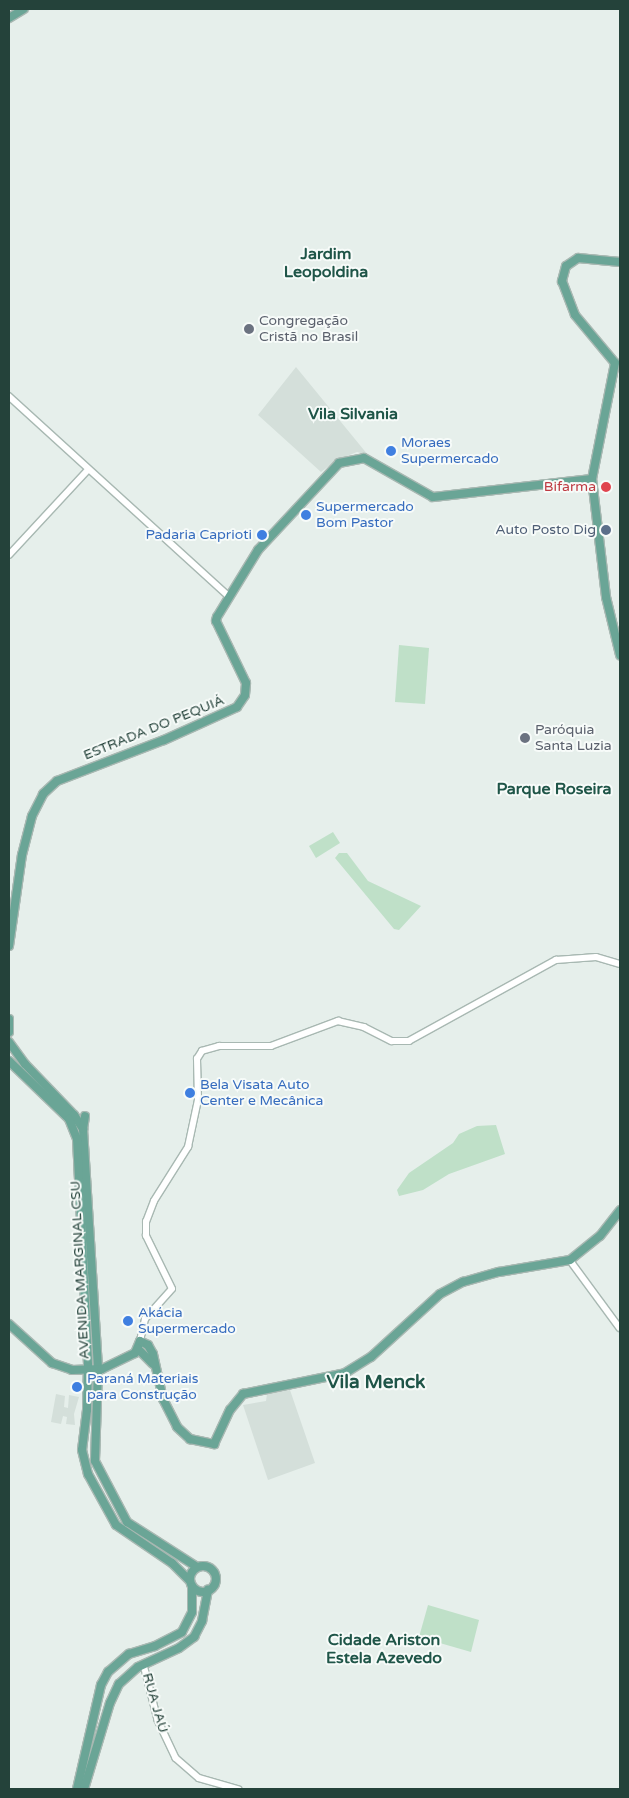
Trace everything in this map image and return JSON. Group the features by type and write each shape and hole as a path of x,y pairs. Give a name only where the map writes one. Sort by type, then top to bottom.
{"main road":[{"path":"9,18 24,9"},
{"path":"620,262 578,258 566,266 562,281 575,315 615,363 592,479 606,597 620,655"},
{"name":"ESTRADA DO PEQUIÁ","path":"9,946 17,884 32,816 46,789 57,781 230,712 241,702 246,683 216,621 229,596 258,550 346,460 364,458 379,464 433,497 592,479"},
{"path":"9,1021 9,1041 24,1064 74,1115 83,1129"},
{"name":"AVENIDA MARGINAL CSU","path":"9,1061 57,1107 76,1132 98,1370 98,1412 94,1461 121,1514 133,1526 197,1568"},
{"name":"AVENIDA MARGINAL CSU","path":"86,1116 83,1129 88,1371 87,1410 82,1442 83,1460 112,1520 128,1535 180,1569 190,1584"},
{"path":"9,1324 52,1363 69,1370 98,1370 127,1358 139,1345 152,1350 163,1399 177,1427 194,1441 214,1444 230,1410 247,1392 345,1373 371,1357 433,1298 463,1282 499,1272 570,1260 600,1236 620,1210"},
{"path":"87,1410 98,1412"},
{"path":"77,1789 100,1685 108,1672 129,1654 163,1642 182,1632 192,1612 190,1584 197,1568 207,1566 214,1572 216,1581 208,1590 202,1621 194,1637 179,1648 144,1665 124,1678 114,1694 84,1789"},
{"path":"190,1584 208,1590"}],"street":[{"path":"9,396 88,470 229,596"},
{"path":"9,555 88,470"},
{"path":"139,1345 145,1319 172,1289 146,1236 146,1222 154,1201 188,1147 198,1100 197,1059 202,1051 219,1046 271,1046 338,1021 364,1027 392,1041 409,1041 556,960 589,957 620,964"},
{"path":"570,1260 620,1328"},
{"name":"RUA JAÚ","path":"144,1665 158,1720 176,1758 199,1778 238,1789"}],"shaded area":[{"path":"296,367 368,455 357,452 337,460 321,472 258,415"},
{"path":"290,1390 315,1463 268,1480 243,1405 266,1401 267,1394"},
{"path":"56,1394 65,1396 64,1407 68,1408 69,1395 79,1397 74,1414 75,1425 66,1424 67,1417 63,1416 61,1424 51,1422"}],"green space":[{"path":"399,645 429,648 425,704 395,702"},
{"path":"333,832 340,843 316,858 309,846"},
{"path":"339,853 347,853 368,881 421,906 399,930 394,929 335,858"},
{"path":"496,1125 505,1154 449,1174 423,1190 399,1196 397,1190 409,1173 453,1143 459,1134 477,1126"},
{"path":"428,1605 479,1620 471,1652 419,1637"}],"place":[{"name":"Congregação Cristã no Brasil","path":"249,329"},
{"name":"Moraes Supermercado","path":"391,451"},
{"name":"Bifarma","path":"606,487"},
{"name":"Supermercado Bom Pastor","path":"306,515"},
{"name":"Auto Posto Dig","path":"606,530"},
{"name":"Padaria Caprioti","path":"262,535"},
{"name":"Paróquia Santa Luzia","path":"525,738"},
{"name":"Bela Visata Auto Center e Mecânica","path":"190,1093"},
{"name":"Akácia Supermercado","path":"128,1321"},
{"name":"Paraná Materiais para Construção","path":"77,1387"}],"district":[{"name":"Jardim Leopoldina","path":"326,263"},
{"name":"Vila Silvania","path":"353,414"},
{"name":"Parque Roseira","path":"554,789"},
{"name":"Vila Menck","path":"376,1383"},
{"name":"Cidade Ariston Estela Azevedo","path":"384,1649"}]}
